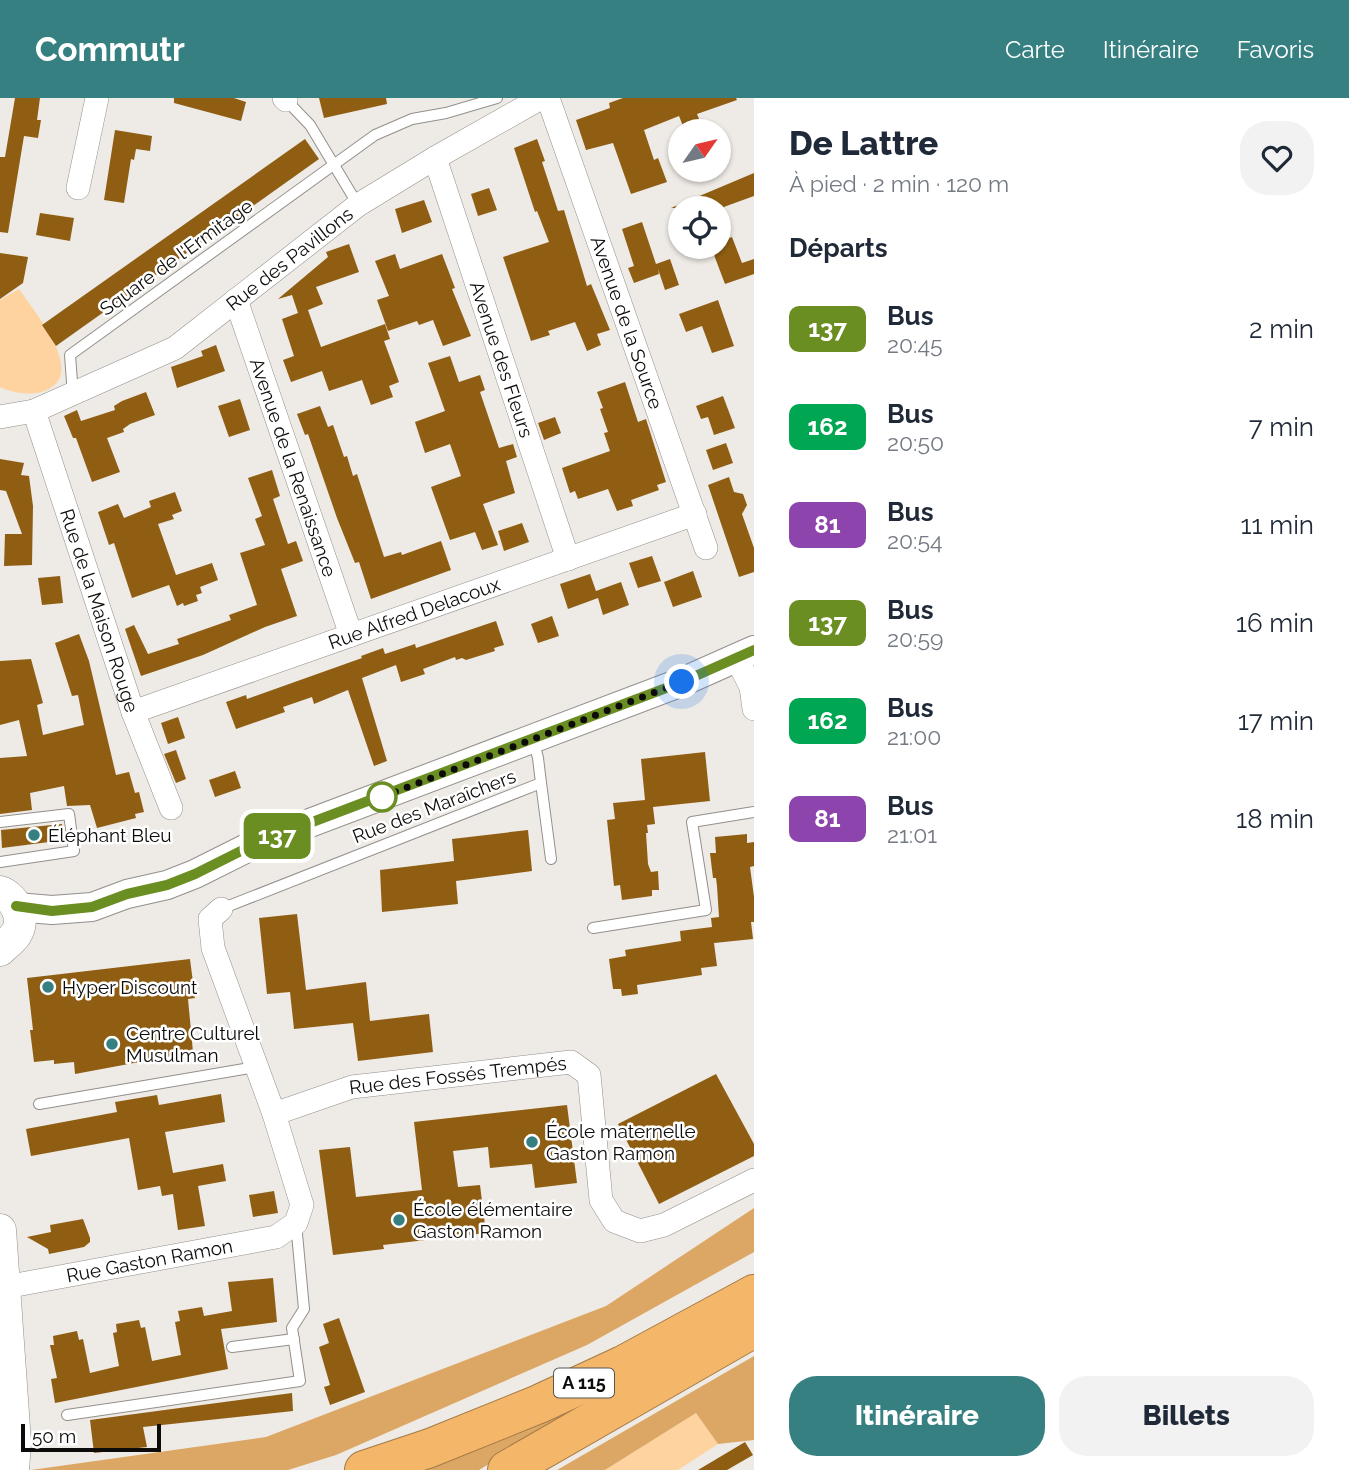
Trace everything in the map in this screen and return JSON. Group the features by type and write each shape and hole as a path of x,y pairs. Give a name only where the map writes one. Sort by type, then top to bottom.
{"highway":[{"name":"A 115","path":"364,1470 430,1448 539,1404 623,1365 754,1294"},
{"name":"A 115","path":"507,1470 754,1328"}],"main road":[{"path":"6,944 19,928 20,921 8,899"},
{"path":"0,1230 6,1395 15,1442 13,1470"}],"street":[{"path":"78,188 97,98"},
{"name":"Rue des Pavillons","path":"0,416 34,411 175,348 358,205 541,98"},
{"name":"Avenue de la Source","path":"548,98 706,548"},
{"name":"Avenue des Fleurs","path":"435,158 568,559"},
{"name":"Avenue de la Renaissance","path":"236,300 351,635"},
{"path":"0,400 34,411"},
{"name":"Rue de la Maison Rouge","path":"34,411 133,712 171,808"},
{"name":"Rue Alfred Delacoux","path":"133,712 695,514"},
{"path":"6,944 127,894 162,872 190,860 257,843 533,739 745,655 754,709"},
{"path":"8,899 52,911 92,907"},
{"path":"221,909 210,919 213,948 274,1114 302,1205 296,1223"},
{"name":"Rue des Fossés Trempés","path":"274,1114 352,1087 571,1062 589,1075 601,1200 614,1221 640,1231 664,1225 754,1180"},
{"name":"Rue Gaston Ramon","path":"2,1288 276,1237 296,1223"}],"lane":[{"path":"335,165 375,135 412,119 446,113 497,98"},
{"path":"285,99 310,125 358,205"},
{"name":"Square de l'Ermitage","path":"73,395 69,355 335,165"},
{"name":"Rue des Maraîchers","path":"221,909 541,783 533,739"},
{"path":"541,783 551,859"},
{"path":"593,928 706,910 692,822 754,812"},
{"path":"0,822 69,814 74,851 0,862"},
{"path":"39,1104 257,1067"},
{"path":"67,1415 300,1381 292,1328 304,1310 296,1223"},
{"path":"232,1347 294,1339"}],"shaded area":[{"path":"19,289 54,342 60,358 61,372 57,383 39,393 22,393 0,387 0,300"},
{"path":"754,1208 754,1252 587,1345 336,1455 288,1470 31,1470 266,1437 606,1306"},
{"path":"754,1356 754,1440 718,1444 696,1413 605,1470 557,1470"},
{"path":"581,1408 479,1470 414,1470 434,1463"},
{"path":"696,1413 718,1444 678,1470 605,1470"}],"building":[{"path":"15,98 40,98 37,120 41,120 38,138 24,136 8,233 0,232 0,157 5,157"},
{"path":"174,98 234,98 246,102 241,121 174,103"},
{"path":"319,98 386,98 387,104 324,118"},
{"path":"623,98 737,100 697,114 699,119 680,119 679,116 644,130 654,160 658,158 667,182 631,194 613,143 586,150 576,120 610,108 609,103"},
{"path":"115,130 152,136 150,151 136,149 134,160 131,159 124,203 104,200"},
{"path":"305,139 319,159 56,346 42,325"},
{"path":"537,139 558,211 564,210 587,286 591,284 610,330 597,334 601,345 587,351 575,322 548,331 550,335 531,341 503,257 549,242 537,211 535,212 514,148"},
{"path":"754,173 754,196 731,204 731,196 699,196"},
{"path":"489,188 497,210 478,216 471,194"},
{"path":"424,200 432,222 402,233 395,209"},
{"path":"40,213 74,218 70,241 36,235"},
{"path":"642,222 656,264 670,259 679,285 665,290 658,269 659,274 634,283 628,268 634,266 622,229"},
{"path":"731,237 742,263 754,259 754,274 725,284 716,259 731,259"},
{"path":"349,244 359,272 316,287 323,304 308,310 321,347 385,324 390,339 384,341 399,382 389,386 393,397 371,405 362,380 329,391 322,371 291,382 283,360 294,356 282,319 298,313 292,295 278,299 328,257 326,252"},
{"path":"0,253 28,257 23,283 0,299"},
{"path":"395,254 400,269 442,254 455,288 452,289 471,336 443,346 433,320 419,325 417,321 388,331 377,300 389,296 375,261"},
{"path":"718,300 734,346 712,353 702,326 686,332 679,314"},
{"path":"216,345 225,371 177,388 171,367 203,356 201,351"},
{"path":"450,356 459,382 480,375 485,390 480,392 499,448 513,444 517,457 506,461 515,493 483,504 498,545 482,550 475,532 450,540 431,487 461,476 450,444 425,453 415,422 445,411 428,363"},
{"path":"625,382 638,422 646,419 666,482 657,485 659,490 631,500 633,506 617,511 608,489 578,499 575,491 570,493 562,468 610,451 604,433 608,432 600,409 603,408 597,392"},
{"path":"146,392 155,415 130,424 123,429 124,432 107,438 120,472 92,482 76,438 73,438 64,416 77,410 81,421 115,410 114,406 122,401"},
{"path":"723,396 735,428 714,435 708,417 701,419 696,406"},
{"path":"240,399 250,430 229,437 218,406"},
{"path":"320,406 328,427 333,425 353,476 357,474 384,557 401,552 402,555 441,541 451,570 371,599 359,562 355,563 337,518 308,434 305,435 297,414"},
{"path":"555,417 561,433 544,440 538,423"},
{"path":"726,443 733,463 713,470 706,450"},
{"path":"0,459 24,463 21,475 29,476 33,506 32,565 4,566 5,534 22,534 6,491 0,490"},
{"path":"272,470 280,496 273,499 288,544 296,541 303,561 281,569 297,616 265,627 203,655 141,676 125,629 134,625 148,654 179,644 177,639 231,620 229,615 257,605 240,553 265,545 255,519 262,516 248,478"},
{"path":"729,477 734,492 743,494 747,505 742,514 754,548 754,572 739,577 708,485"},
{"path":"175,492 182,511 172,515 174,519 158,524 176,575 212,563 218,580 200,587 202,593 196,595 198,601 184,606 183,603 177,606 169,585 132,598 114,543 109,545 98,512 118,504 124,518 151,507 149,501"},
{"path":"522,523 529,542 504,551 498,531"},
{"path":"652,556 661,581 638,588 629,563"},
{"path":"693,571 702,597 673,607 664,582"},
{"path":"590,574 596,591 621,582 629,605 603,615 598,598 568,609 560,584"},
{"path":"60,576 63,603 42,605 38,578"},
{"path":"552,616 559,636 538,643 531,624"},
{"path":"496,621 504,645 494,648 495,651 466,660 456,660 455,657 423,669 425,674 401,682 396,665 362,678 387,761 374,766 348,690 314,704 312,697 283,707 285,712 236,729 226,702 246,695 247,699 383,648 385,654 415,644 416,648"},
{"path":"79,634 89,661 116,775 129,772 135,793 139,792 144,812 135,814 136,818 97,828 90,805 67,806 64,786 30,793 32,810 0,814 0,758 27,756 19,720 0,725 0,661 31,659 43,703 37,705 43,735 84,725 78,695 72,696 55,643"},
{"path":"178,717 185,738 168,744 161,723"},
{"path":"176,750 186,779 176,783 164,754"},
{"path":"705,752 710,801 653,807 655,824 647,825 646,833 648,864 651,872 658,871 659,890 652,890 652,896 622,900 620,885 614,886 607,820 615,819 613,803 645,800 641,759"},
{"path":"235,771 241,788 215,797 209,780"},
{"name":"Éléphant Bleu","path":"62,824 65,840 2,848 1,830"},
{"path":"528,830 532,871 456,881 458,904 382,912 380,870 454,861 452,839"},
{"path":"747,834 747,843 754,842 754,866 750,867 754,897 754,922 751,922 753,939 714,943 717,966 701,968 702,975 637,985 638,994 622,996 621,989 613,989 609,959 626,956 625,950 681,941 680,931 712,927 711,918 719,917 716,878 713,878 710,853 716,853 715,837"},
{"path":"297,914 306,990 366,982 370,1021 429,1014 433,1052 358,1061 353,1023 294,1029 290,992 267,994 259,918"},
{"path":"190,959 195,998 188,999 193,1052 75,1074 74,1062 34,1062 27,978"},
{"path":"716,1074 754,1144 754,1156 659,1204 618,1124"},
{"path":"221,1094 225,1122 165,1132 173,1173 223,1164 226,1181 198,1186 205,1226 178,1230 173,1194 162,1196 160,1186 138,1190 129,1138 31,1156 26,1129 117,1112 115,1102 157,1095 159,1105"},
{"path":"567,1105 577,1183 535,1188 532,1164 490,1168 488,1147 453,1151 458,1187 480,1185 486,1233 383,1245 384,1249 333,1255 319,1150 350,1147 356,1197 422,1190 414,1122"},
{"path":"274,1191 278,1213 253,1217 249,1195"},
{"path":"83,1219 90,1238 90,1242 84,1247 49,1254 48,1249 27,1237 51,1232 50,1225"},
{"path":"273,1278 277,1322 221,1329 228,1369 55,1403 51,1379 57,1378 50,1345 54,1345 53,1336 77,1331 79,1340 83,1339 90,1373 119,1366 113,1333 117,1332 116,1324 139,1320 141,1328 145,1327 152,1361 181,1355 175,1322 180,1321 178,1311 202,1307 204,1316 232,1311 228,1282"},
{"path":"339,1318 365,1392 330,1405 324,1387 330,1385 319,1347 329,1343 323,1324"},
{"path":"292,1393 293,1411 143,1427 147,1447 94,1453 90,1420"},
{"path":"745,1442 753,1455 727,1470 698,1470"}],"bus line":[{"name":"137","path":"16,906 52,911 92,907 127,894 167,885 214,866 257,843 682,682 754,650"}],"place":[{"name":"Éléphant Bleu","path":"34,835"},
{"name":"Hyper Discount","path":"48,987"},
{"name":"Centre Culturel Musulman","path":"112,1044"},
{"name":"École maternelle Gaston Ramon","path":"532,1142"},
{"name":"École élémentaire Gaston Ramon","path":"399,1220"}],"route":[{"path":"382,797 371,801 682,682"}]}
